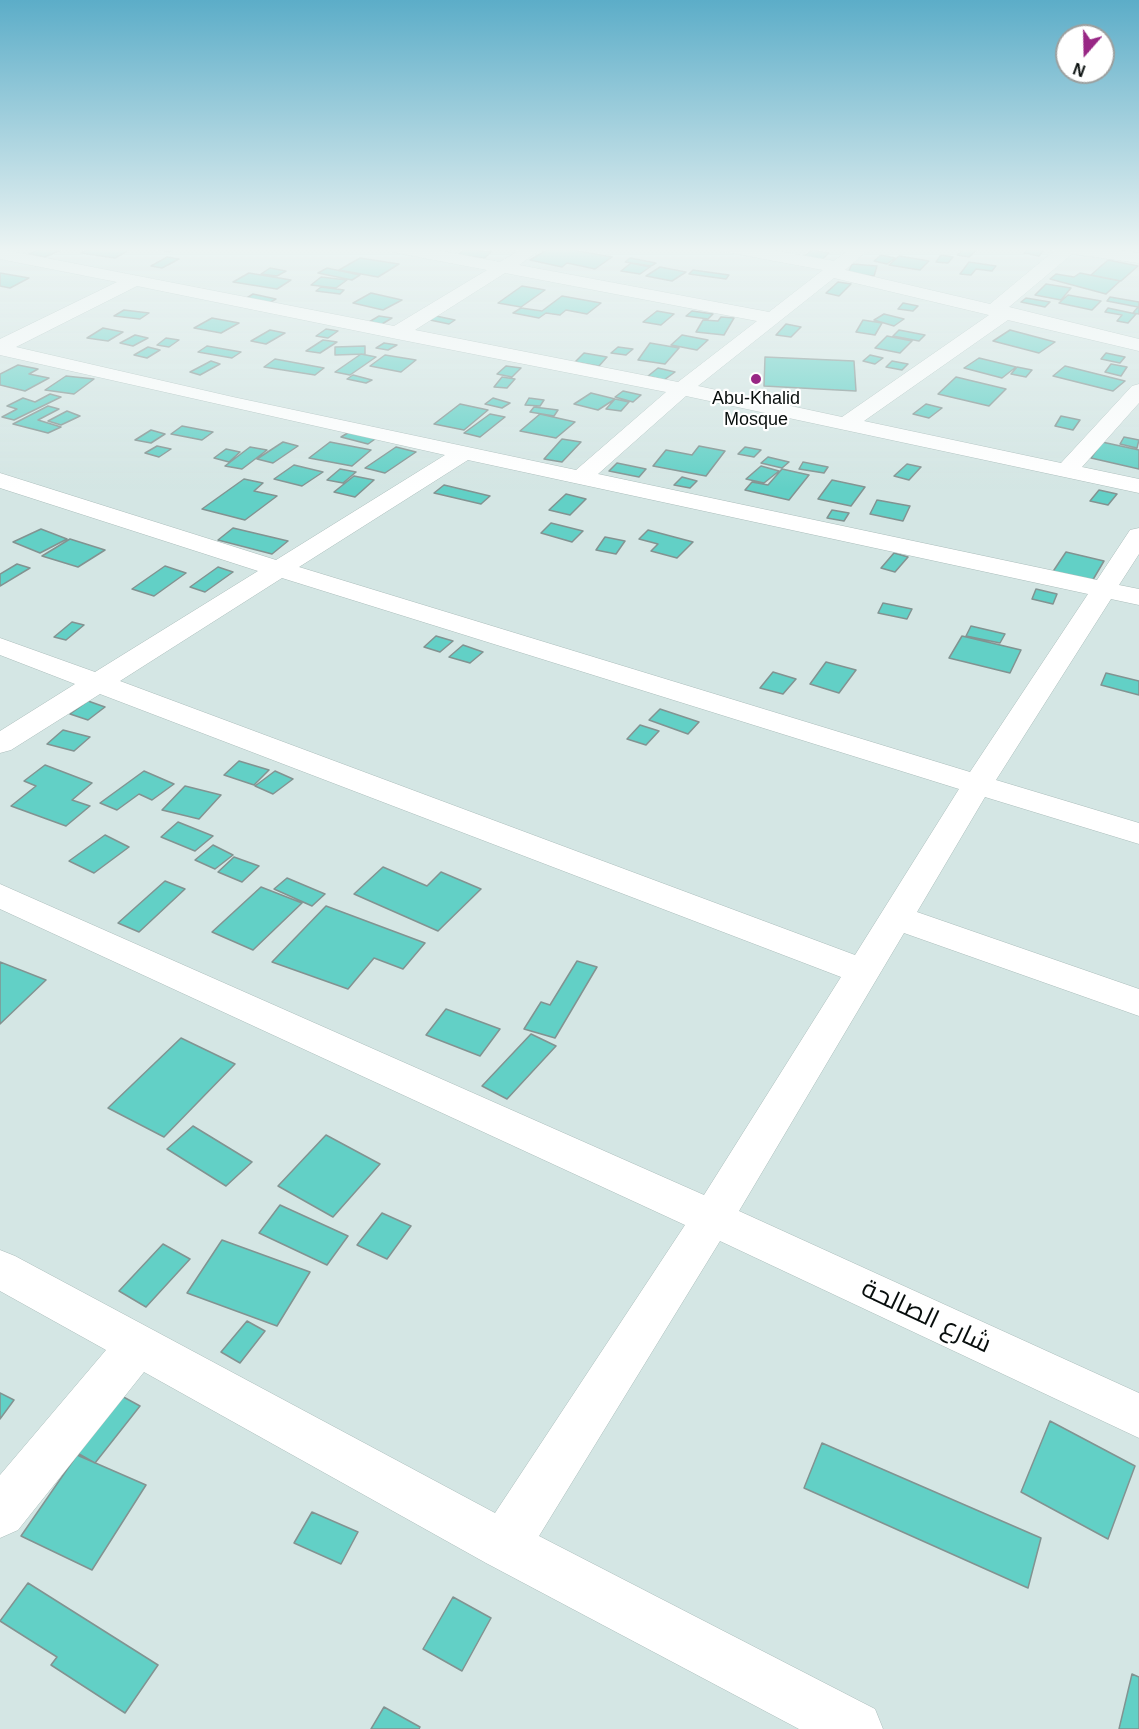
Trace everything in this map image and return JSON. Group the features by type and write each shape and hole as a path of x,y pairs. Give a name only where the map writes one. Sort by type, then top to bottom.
{"street":[{"path":"0,348 41,328"},
{"path":"369,328 682,389 1139,486"},
{"path":"397,333 405,328"},
{"path":"580,477 682,389 760,328"},
{"path":"846,424 977,328"},
{"path":"1068,328 1139,345"},
{"path":"0,348 464,453 1121,593"},
{"path":"1066,471 1139,390"},
{"path":"0,744 464,453"},
{"path":"0,480 278,570 1139,834"},
{"path":"504,1545 712,1218 978,783 1121,593 1139,535"},
{"path":"0,646 861,971"},
{"name":"شارع الصالحة","path":"0,895 712,1218 1139,1416"},
{"path":"896,917 1139,1003"},
{"path":"0,1269 504,1545 855,1729"},
{"path":"0,1512 138,1345"}],"building":[{"path":"103,328 123,332 108,341 87,338"},
{"path":"195,328 231,328 221,333"},
{"path":"699,328 728,328 724,335 696,332"},
{"path":"783,328 800,328 791,337 776,335"},
{"path":"859,328 879,328 875,335 856,332"},
{"path":"326,329 338,331 328,338 316,336"},
{"path":"270,330 285,333 266,344 251,341"},
{"path":"899,330 925,335 919,341 893,336"},
{"path":"1010,330 1055,342 1039,353 993,341"},
{"path":"135,335 148,338 133,346 120,343"},
{"path":"682,335 708,340 697,350 671,345"},
{"path":"887,336 912,341 900,353 875,348"},
{"path":"166,338 179,340 169,347 157,345"},
{"path":"323,340 337,342 320,353 306,351"},
{"path":"384,343 397,345 388,350 376,348"},
{"path":"650,343 679,348 665,364 638,360"},
{"path":"207,346 241,352 232,358 198,352"},
{"path":"365,346 365,354 335,355 335,347"},
{"path":"148,347 160,350 147,358 134,355"},
{"path":"618,347 633,349 626,355 611,353"},
{"path":"584,353 607,357 599,366 575,362"},
{"path":"1106,353 1125,357 1120,363 1101,359"},
{"path":"361,354 376,357 350,375 335,372"},
{"path":"385,355 416,360 401,372 370,366"},
{"path":"870,355 883,358 875,364 863,361"},
{"path":"765,357 854,361 856,391 764,386"},
{"path":"979,358 1016,367 1002,378 964,368"},
{"path":"275,359 324,368 315,375 264,367"},
{"path":"211,361 220,364 200,375 190,372"},
{"path":"892,361 908,364 902,370 886,367"},
{"path":"1111,364 1127,367 1121,376 1105,372"},
{"path":"18,365 38,369 29,374 49,378 25,391 0,385 0,374"},
{"path":"506,366 521,368 512,377 497,374"},
{"path":"1065,366 1125,381 1113,391 1053,376"},
{"path":"1017,367 1032,370 1026,377 1011,374"},
{"path":"658,368 675,372 664,380 648,376"},
{"path":"353,375 372,380 366,383 347,379"},
{"path":"66,376 94,379 74,394 45,390"},
{"path":"502,377 515,379 507,388 494,387"},
{"path":"956,377 1006,389 989,406 938,394"},
{"path":"623,391 641,395 633,402 615,397"},
{"path":"591,393 615,399 598,410 574,404"},
{"path":"50,394 61,397 14,420 2,417 17,409 7,406 23,398 35,402"},
{"path":"493,398 510,403 502,408 485,404"},
{"path":"529,398 544,400 540,406 525,405"},
{"path":"615,399 629,402 621,411 606,409"},
{"path":"460,404 488,410 464,430 434,424"},
{"path":"926,404 942,408 929,418 913,414"},
{"path":"48,406 59,409 38,420 61,427 48,433 13,424"},
{"path":"534,407 558,410 554,416 530,412"},
{"path":"67,411 80,416 61,425 48,421"},
{"path":"490,414 505,417 480,437 464,433"},
{"path":"540,414 575,422 556,438 520,431"},
{"path":"1061,416 1080,420 1073,430 1055,426"},
{"path":"182,426 213,432 202,440 171,434"},
{"path":"151,430 165,434 151,443 135,440"},
{"path":"351,431 378,437 368,444 341,437"},
{"path":"1124,437 1139,440 1137,448 1120,444"},
{"path":"562,439 581,442 562,462 544,459"},
{"path":"283,442 298,446 273,463 257,459"},
{"path":"330,442 371,450 352,466 309,458"},
{"path":"1102,442 1139,450 1139,469 1091,458"},
{"path":"157,446 171,449 159,457 145,453"},
{"path":"699,446 725,451 706,476 653,466 666,450 692,455"},
{"path":"250,447 267,450 242,469 225,466"},
{"path":"396,447 416,452 385,473 365,468"},
{"path":"745,447 761,450 754,457 738,454"},
{"path":"226,449 240,452 229,462 214,458"},
{"path":"768,457 789,462 782,468 761,463"},
{"path":"803,462 828,467 824,473 799,469"},
{"path":"617,463 646,469 639,477 609,471"},
{"path":"907,464 921,467 909,480 894,476"},
{"path":"294,465 323,472 302,486 274,479"},
{"path":"761,466 779,471 764,483 746,479"},
{"path":"340,469 356,472 343,483 327,480"},
{"path":"782,469 809,475 789,500 745,490 752,482 768,485"},
{"path":"354,476 374,480 355,497 334,492"},
{"path":"682,477 697,481 690,488 674,485"},
{"path":"244,479 263,483 254,491 277,496 245,520 202,509"},
{"path":"832,480 865,487 851,506 818,499"},
{"path":"444,485 490,496 481,504 434,493"},
{"path":"1099,490 1117,494 1108,505 1090,501"},
{"path":"566,494 586,499 570,515 549,510"},
{"path":"877,500 910,506 903,521 870,514"},
{"path":"832,510 849,513 844,521 827,518"},
{"path":"551,523 583,531 572,542 541,533"},
{"path":"233,528 288,541 272,554 218,540"},
{"path":"41,529 67,539 40,553 13,542"},
{"path":"648,530 693,542 677,558 651,551 658,544 639,539"},
{"path":"605,537 625,541 616,554 596,550"},
{"path":"70,539 105,550 78,567 42,556"},
{"path":"1066,552 1104,561 1091,583 1052,573"},
{"path":"894,553 908,557 895,572 881,568"},
{"path":"17,564 30,568 0,586 0,574"},
{"path":"165,566 186,573 154,596 132,589"},
{"path":"218,567 233,572 205,592 190,587"},
{"path":"1036,589 1057,594 1053,604 1032,599"},
{"path":"883,603 912,609 907,619 878,613"},
{"path":"72,622 84,625 66,640 54,637"},
{"path":"971,626 1005,634 1000,643 966,636"},
{"path":"436,636 453,641 440,652 424,647"},
{"path":"962,636 1021,650 1010,673 949,658"},
{"path":"463,645 483,652 470,663 449,657"},
{"path":"826,662 856,670 839,693 810,684"},
{"path":"773,672 796,679 783,694 760,688"},
{"path":"1106,673 1139,681 1139,695 1101,685"},
{"path":"88,701 105,707 88,720 70,714"},
{"path":"660,709 699,722 688,734 649,720"},
{"path":"640,725 659,731 646,745 627,739"},
{"path":"63,730 90,737 74,751 47,744"},
{"path":"239,761 269,770 254,785 224,775"},
{"path":"45,765 92,783 72,800 90,806 66,826 11,806 36,786 24,781"},
{"path":"144,771 174,784 152,800 139,794 117,810 100,803"},
{"path":"275,771 293,779 273,794 255,786"},
{"path":"185,786 221,795 199,819 162,810"},
{"path":"178,822 213,836 195,851 161,837"},
{"path":"105,835 129,847 94,873 69,861"},
{"path":"213,845 233,855 215,869 195,860"},
{"path":"234,857 259,866 242,882 218,872"},
{"path":"383,867 427,886 441,872 481,889 438,931 354,894"},
{"path":"287,878 325,894 312,906 274,889"},
{"path":"165,881 185,889 139,932 118,923"},
{"path":"261,887 302,903 253,950 212,932"},
{"path":"326,906 425,943 403,969 374,958 348,989 272,962"},
{"path":"577,961 597,967 555,1038 524,1029 541,1002 550,1005"},
{"path":"0,962 46,980 0,1024"},
{"path":"446,1009 500,1029 480,1056 426,1035"},
{"path":"531,1034 556,1046 507,1099 482,1086"},
{"path":"181,1038 235,1064 164,1137 108,1108"},
{"path":"193,1126 252,1162 226,1186 167,1149"},
{"path":"326,1135 380,1164 333,1217 278,1186"},
{"path":"280,1205 348,1236 327,1265 259,1233"},
{"path":"382,1213 411,1226 387,1259 357,1245"},
{"path":"222,1240 310,1272 277,1326 187,1293"},
{"path":"163,1244 190,1259 146,1307 119,1291"},
{"path":"247,1321 265,1331 240,1363 221,1352"},
{"path":"0,1393 14,1400 0,1419"},
{"path":"118,1394 140,1406 95,1463 72,1450"},
{"path":"1050,1421 1135,1466 1108,1539 1021,1492"},
{"path":"822,1443 1041,1538 1028,1588 804,1488"},
{"path":"77,1455 146,1485 92,1570 21,1536"},
{"path":"312,1512 358,1532 341,1564 294,1543"},
{"path":"28,1583 158,1665 125,1713 51,1665 57,1657 0,1621"},
{"path":"453,1597 491,1618 462,1671 423,1649"},
{"path":"1132,1674 1139,1677 1139,1729 1119,1729"},
{"path":"384,1707 420,1727 419,1729 371,1729"}],"place":[{"name":"Abu-Khalid Mosque","path":"756,379"}]}
